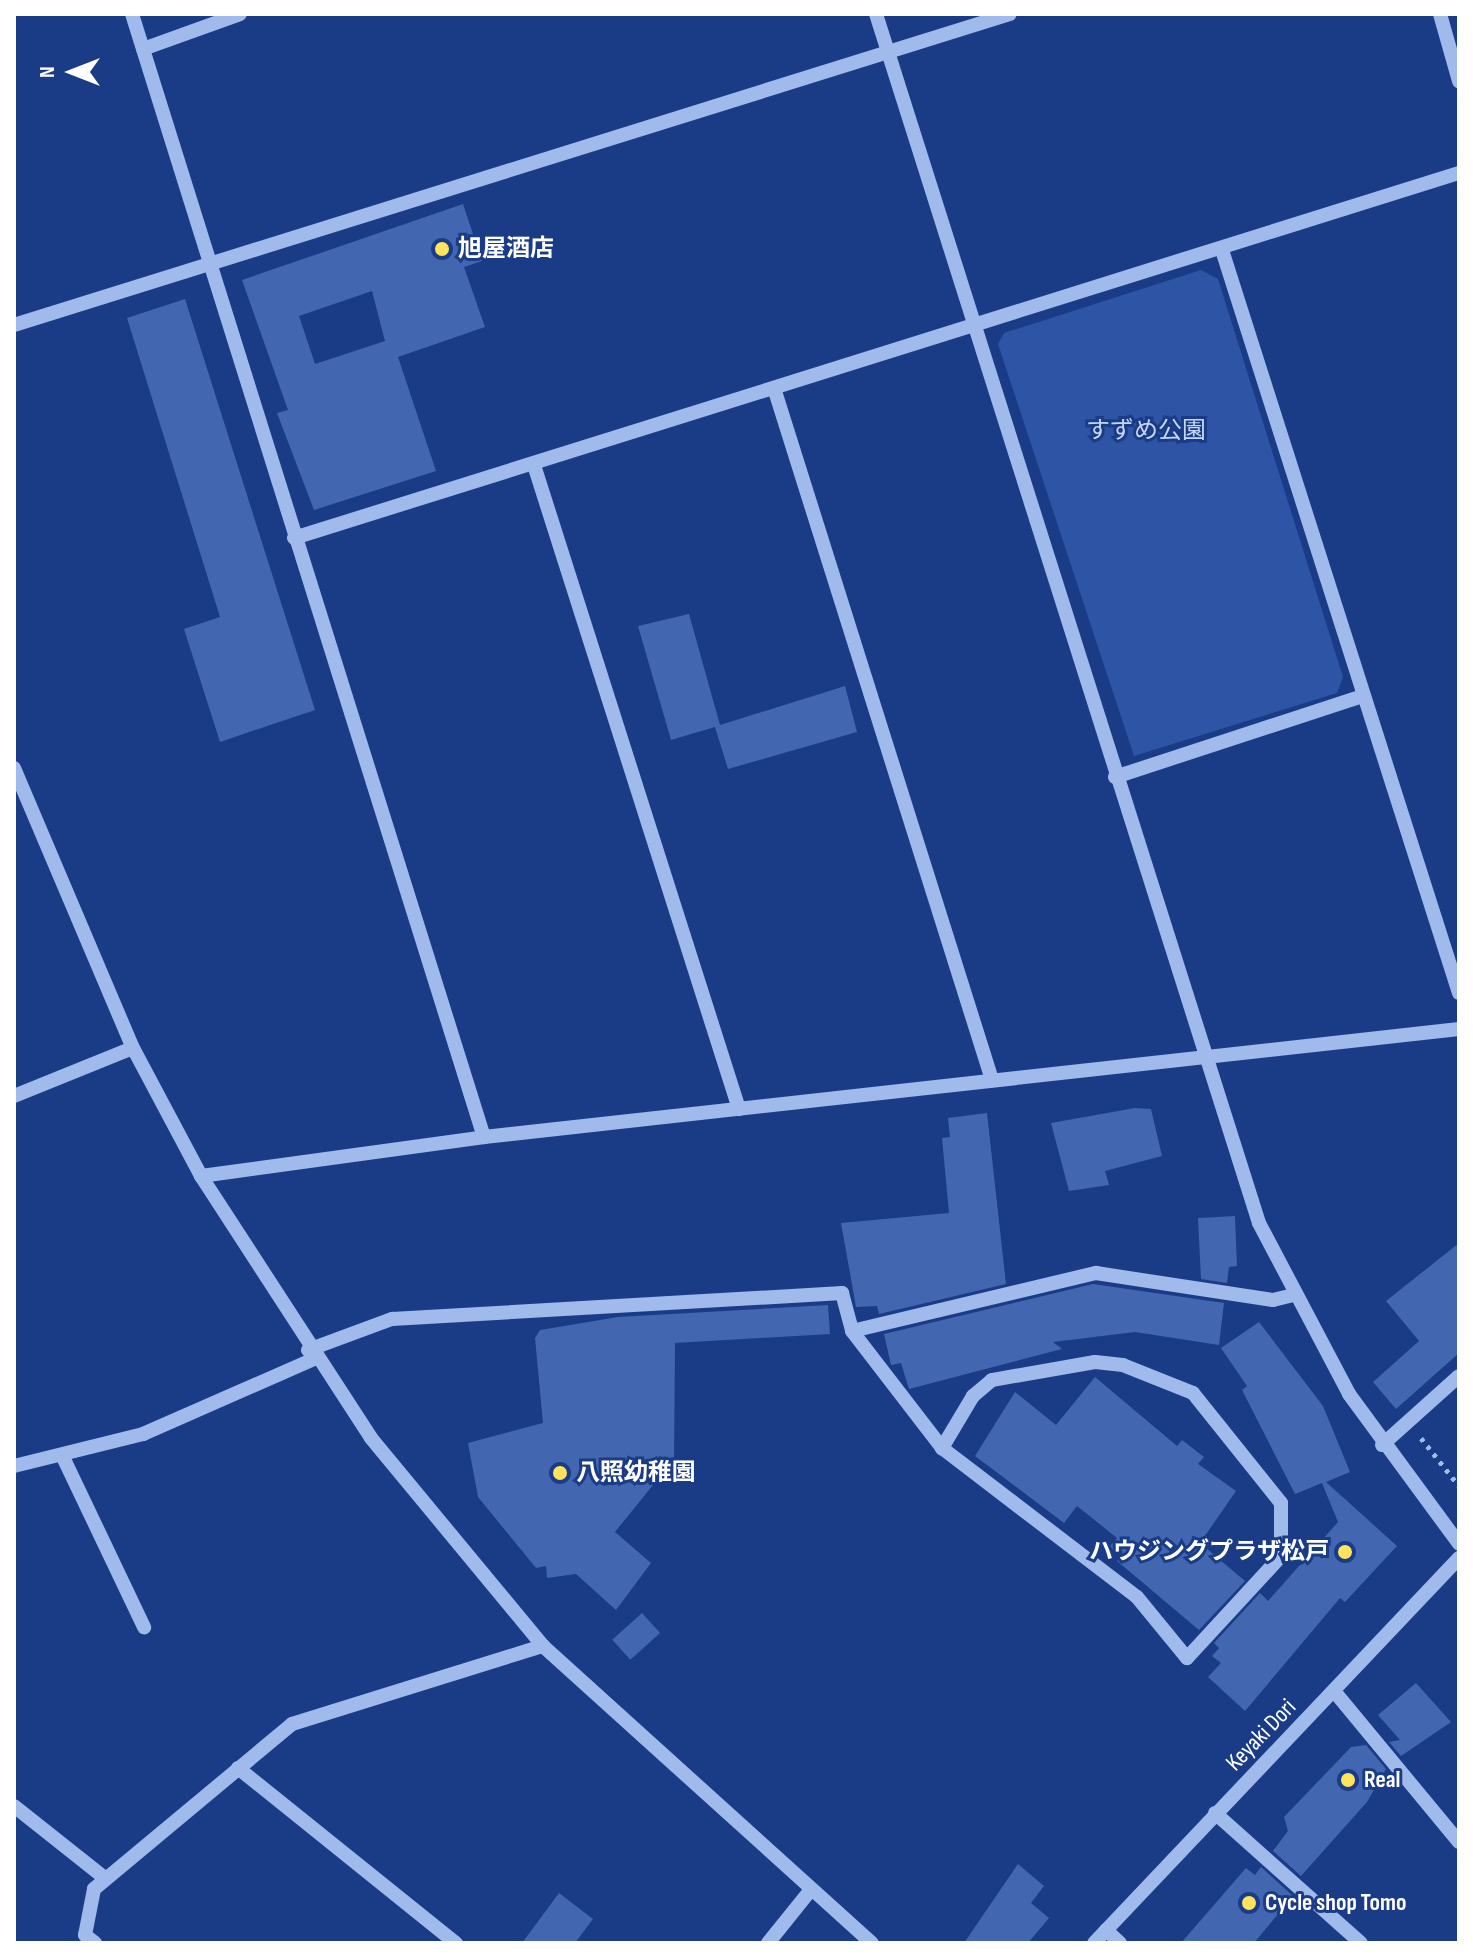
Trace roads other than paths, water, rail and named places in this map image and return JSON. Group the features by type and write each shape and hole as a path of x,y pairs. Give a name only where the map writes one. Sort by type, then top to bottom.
{"street":[{"path":"132,14 484,1137"},
{"path":"143,49 240,14"},
{"path":"876,14 1115,777 1259,1223 1293,1295 1382,1445 1459,1544"},
{"path":"14,325 887,49 1010,14"},
{"path":"1440,14 1459,81"},
{"path":"294,538 1222,250 1459,173"},
{"path":"1222,250 1459,993"},
{"path":"774,388 992,1080"},
{"path":"534,465 739,1109"},
{"path":"1115,777 1363,696"},
{"path":"14,768 133,1048 201,1176 311,1355 543,1646 809,1892 872,1943"},
{"path":"201,1176 484,1137 1459,1029"},
{"path":"14,1096 133,1048"},
{"path":"852,1331 1096,1273 1273,1300 1293,1295"},
{"path":"14,1466 143,1434 392,1319 842,1293 852,1331 942,1448 1137,1597 1187,1658 1281,1556 1281,1503 1193,1393 1123,1365 1095,1362 992,1380 973,1396 942,1448"},
{"path":"1382,1445 1459,1376"},
{"path":"62,1455 144,1627"},
{"name":"Keyaki Dori","path":"1094,1943 1459,1559"},
{"path":"95,1943 85,1935 89,1907 106,1879 292,1724 543,1646"},
{"path":"1334,1691 1459,1842"},
{"path":"238,1768 456,1943"},
{"path":"14,1806 106,1879"},
{"path":"1215,1813 1361,1943"},
{"path":"768,1943 809,1892"},
{"path":"1106,1930 1120,1943"}],"place":[{"name":"旭屋酒店","path":"442,249"},
{"name":"八照幼稚園","path":"560,1473"},
{"name":"ハウジングプラザ松戸","path":"1345,1552"},
{"name":"Real","path":"1348,1780"},
{"name":"Cycle shop Tomo","path":"1249,1903"}],"park label":[{"name":"すずめ公園","path":"1146,431"}]}
